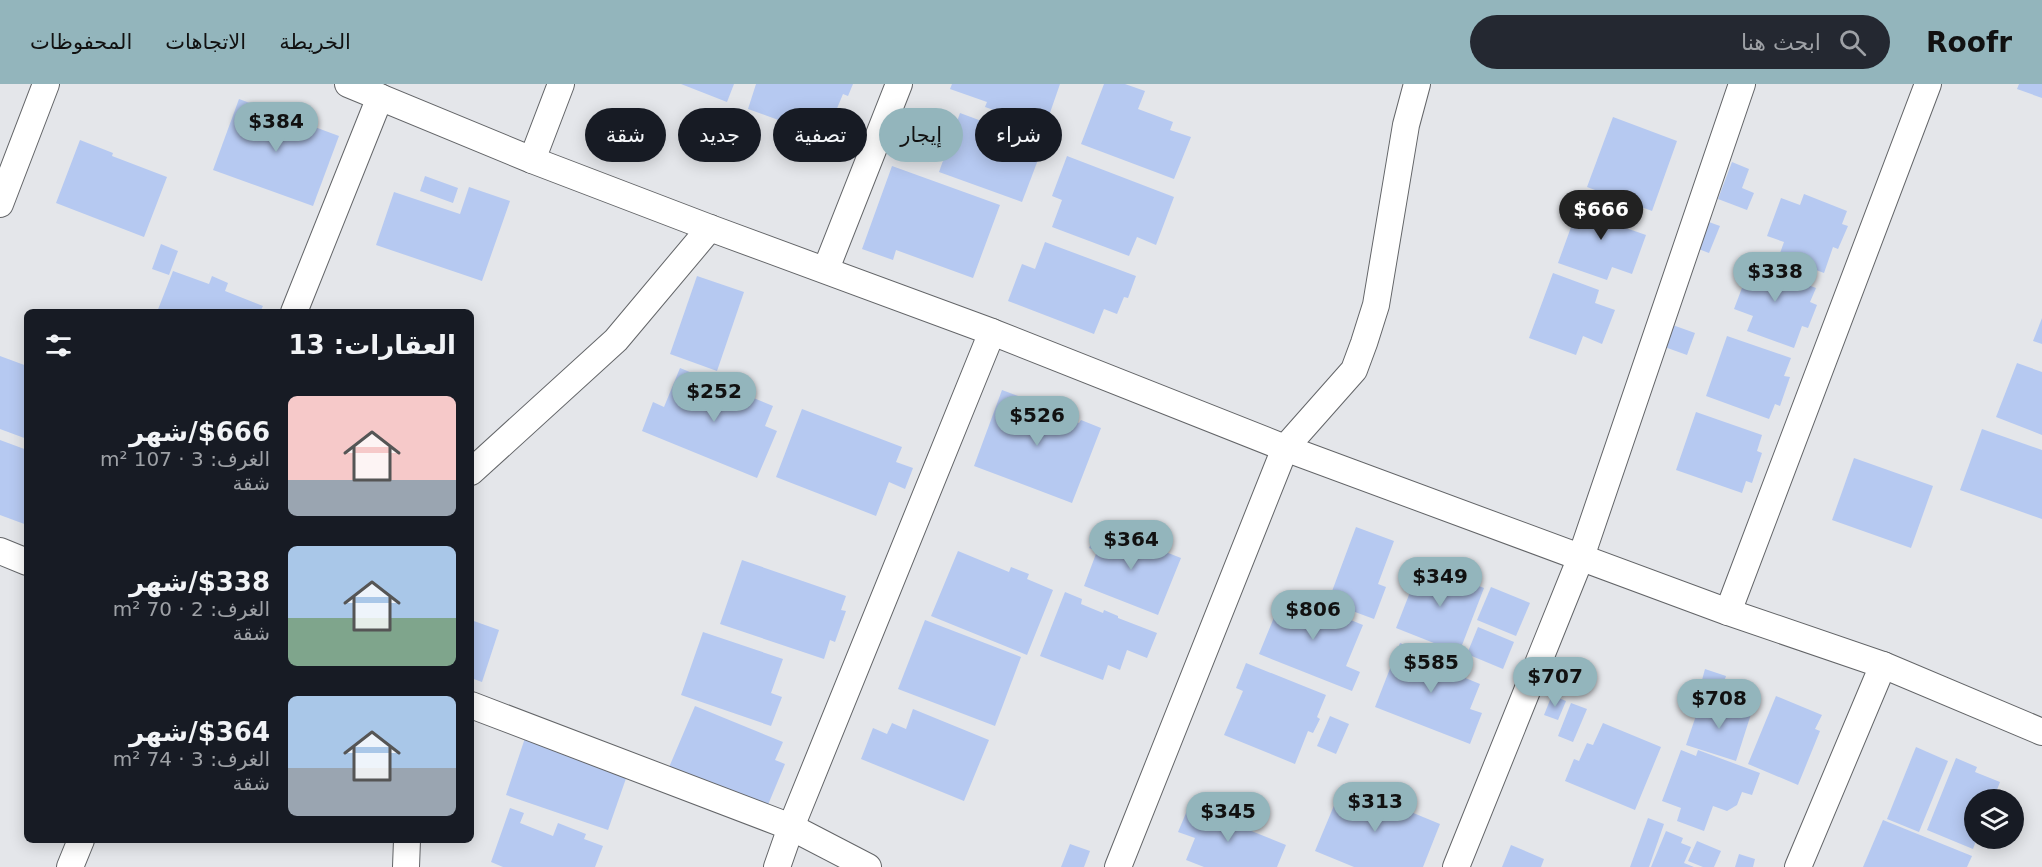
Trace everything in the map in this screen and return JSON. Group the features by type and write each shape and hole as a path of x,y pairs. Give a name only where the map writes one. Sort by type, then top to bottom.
{"street":[{"path":"0,204 46,84"},
{"path":"348,84 532,159 710,228 992,332 1285,448 1728,612 1884,665 2042,732"},
{"path":"532,159 561,84"},
{"path":"826,269 899,84"},
{"path":"1118,867 1285,448 1354,370 1376,305 1406,125 1417,84"},
{"path":"1456,867 1581,557 1742,84"},
{"path":"1728,612 1928,84"},
{"path":"295,309 380,96"},
{"path":"474,469 616,340 710,228"},
{"path":"777,867 791,827 992,332"},
{"path":"0,551 24,561"},
{"path":"1798,867 1884,665"},
{"path":"474,706 791,827 868,867"},
{"path":"70,867 80,843"},
{"path":"406,867 407,843"}],"building":[{"path":"681,84 734,84 727,102"},
{"path":"756,84 853,84 848,96 843,94 837,108 773,108 773,118 761,114 761,108 748,108"},
{"path":"952,84 1060,84 1052,108 988,108 985,107 987,102 950,89"},
{"path":"1104,84 1125,84 1145,91 1138,109 1173,122 1170,130 1191,137 1174,179 1081,144"},
{"path":"2019,84 2042,84 2042,98 2017,89"},
{"path":"239,99 339,136 313,206 213,170"},
{"path":"963,114 975,119 975,162 1037,162 1022,202 939,172 943,162 963,162"},
{"path":"1613,117 1677,141 1652,211 1587,187"},
{"path":"80,140 113,153 112,156 167,177 144,237 56,203"},
{"path":"1067,156 1174,197 1156,245 1137,237 1129,256 1052,227 1062,200 1052,196"},
{"path":"1732,162 1749,169 1742,188 1754,193 1747,210 1718,199"},
{"path":"892,166 1000,205 973,278 896,250 893,260 862,249"},
{"path":"425,176 458,188 453,203 420,191"},
{"path":"469,187 510,201 482,281 376,245 394,192 460,214"},
{"path":"1804,194 1847,211 1842,224 1848,226 1838,249 1833,247 1824,273 1779,256 1784,242 1767,236 1781,198 1800,205"},
{"path":"1582,197 1628,214 1623,227 1646,235 1632,274 1612,267 1607,280 1558,263"},
{"path":"1706,221 1720,226 1709,253 1696,248"},
{"path":"1045,242 1136,276 1128,298 1124,297 1117,314 1104,309 1094,334 1008,301 1022,264 1035,269"},
{"path":"161,244 178,251 169,275 152,269"},
{"path":"1754,256 1777,264 1774,272 1816,288 1810,302 1817,305 1808,328 1802,326 1794,348 1747,331 1753,316 1734,309"},
{"path":"173,271 209,284 212,276 228,283 225,291 263,306 262,309 158,309"},
{"path":"1553,273 1599,290 1595,303 1615,310 1602,344 1583,336 1576,355 1529,338"},
{"path":"697,276 744,292 717,371 670,354"},
{"path":"2042,318 2042,344 2033,341"},
{"path":"1667,323 1695,333 1687,355 1659,345"},
{"path":"1727,336 1791,358 1784,376 1790,377 1780,406 1775,404 1769,419 1706,396"},
{"path":"0,356 24,365 24,438 0,429"},
{"path":"2017,363 2042,372 2042,435 1996,417"},
{"path":"680,368 773,406 765,426 777,431 757,478 642,431 653,402 664,407"},
{"path":"1002,390 1037,403 1036,407 1079,423 1081,420 1101,428 1072,503 974,466"},
{"path":"802,409 902,447 896,462 913,468 905,489 889,482 876,516 776,477"},
{"path":"1696,412 1762,435 1757,451 1762,453 1752,483 1746,481 1742,493 1676,470"},
{"path":"1982,429 2042,450 2042,519 1960,490"},
{"path":"0,440 24,449 24,524 0,515"},
{"path":"1854,458 1933,486 1911,548 1832,520"},
{"path":"1099,526 1181,558 1158,615 1084,586 1097,551 1089,548"},
{"path":"1356,527 1394,541 1378,584 1386,587 1374,619 1328,602"},
{"path":"958,551 1009,572 1011,567 1029,574 1027,579 1053,590 1027,655 931,616"},
{"path":"742,560 846,596 841,610 846,611 835,642 830,640 824,659 720,624"},
{"path":"1421,564 1484,588 1459,653 1396,628"},
{"path":"1491,587 1530,603 1516,636 1477,620"},
{"path":"1065,592 1082,599 1081,604 1103,613 1104,610 1157,633 1147,658 1127,650 1120,670 1108,665 1103,680 1040,656"},
{"path":"1284,593 1363,625 1346,666 1360,672 1352,691 1259,654"},
{"path":"925,620 1021,657 995,726 898,689"},
{"path":"474,621 499,630 482,682 474,679"},
{"path":"1478,627 1514,642 1503,669 1467,654"},
{"path":"703,632 783,659 771,693 782,697 771,726 681,695"},
{"path":"1400,643 1466,669 1463,677 1480,684 1470,709 1482,713 1470,744 1375,707"},
{"path":"1246,663 1326,695 1317,717 1320,719 1313,733 1308,731 1295,764 1224,735 1243,691 1236,688"},
{"path":"1705,669 1726,676 1719,697 1699,691"},
{"path":"1552,695 1566,701 1558,720 1544,715"},
{"path":"1776,696 1822,715 1815,729 1820,731 1798,785 1748,764"},
{"path":"1702,698 1751,714 1736,761 1686,745"},
{"path":"1571,703 1587,709 1573,742 1558,736"},
{"path":"695,706 783,742 775,760 785,764 765,812 667,772"},
{"path":"913,709 989,740 964,801 861,759 873,728 887,734 892,723 906,729"},
{"path":"1330,716 1349,724 1336,754 1317,746"},
{"path":"1603,723 1661,747 1635,810 1565,781 1574,759 1579,761 1587,743 1593,745"},
{"path":"527,732 630,767 608,830 506,795"},
{"path":"1916,747 1948,761 1919,832 1887,819"},
{"path":"1681,750 1696,756 1698,750 1760,773 1752,795 1742,792 1737,805 1727,811 1713,806 1704,831 1677,821 1681,808 1662,801"},
{"path":"1956,758 1977,767 1975,772 2000,782 1997,789 1964,789 1964,845 1927,830"},
{"path":"1343,784 1440,824 1423,867 1354,867 1315,851"},
{"path":"1189,806 1286,845 1277,867 1204,867 1186,860 1195,838 1178,832"},
{"path":"510,808 524,813 520,823 553,836 558,823 586,834 584,839 603,846 595,867 503,867 491,862"},
{"path":"1648,818 1664,824 1649,867 1630,867"},
{"path":"1883,820 1972,856 1967,867 1863,867"},
{"path":"1666,831 1683,838 1681,843 1691,847 1684,863 1694,867 1651,867"},
{"path":"1697,841 1721,851 1714,867 1703,867 1688,861"},
{"path":"1070,844 1090,851 1084,867 1061,867"},
{"path":"1511,845 1544,859 1541,867 1502,867"},
{"path":"1739,854 1755,859 1753,867 1735,867"}]}
